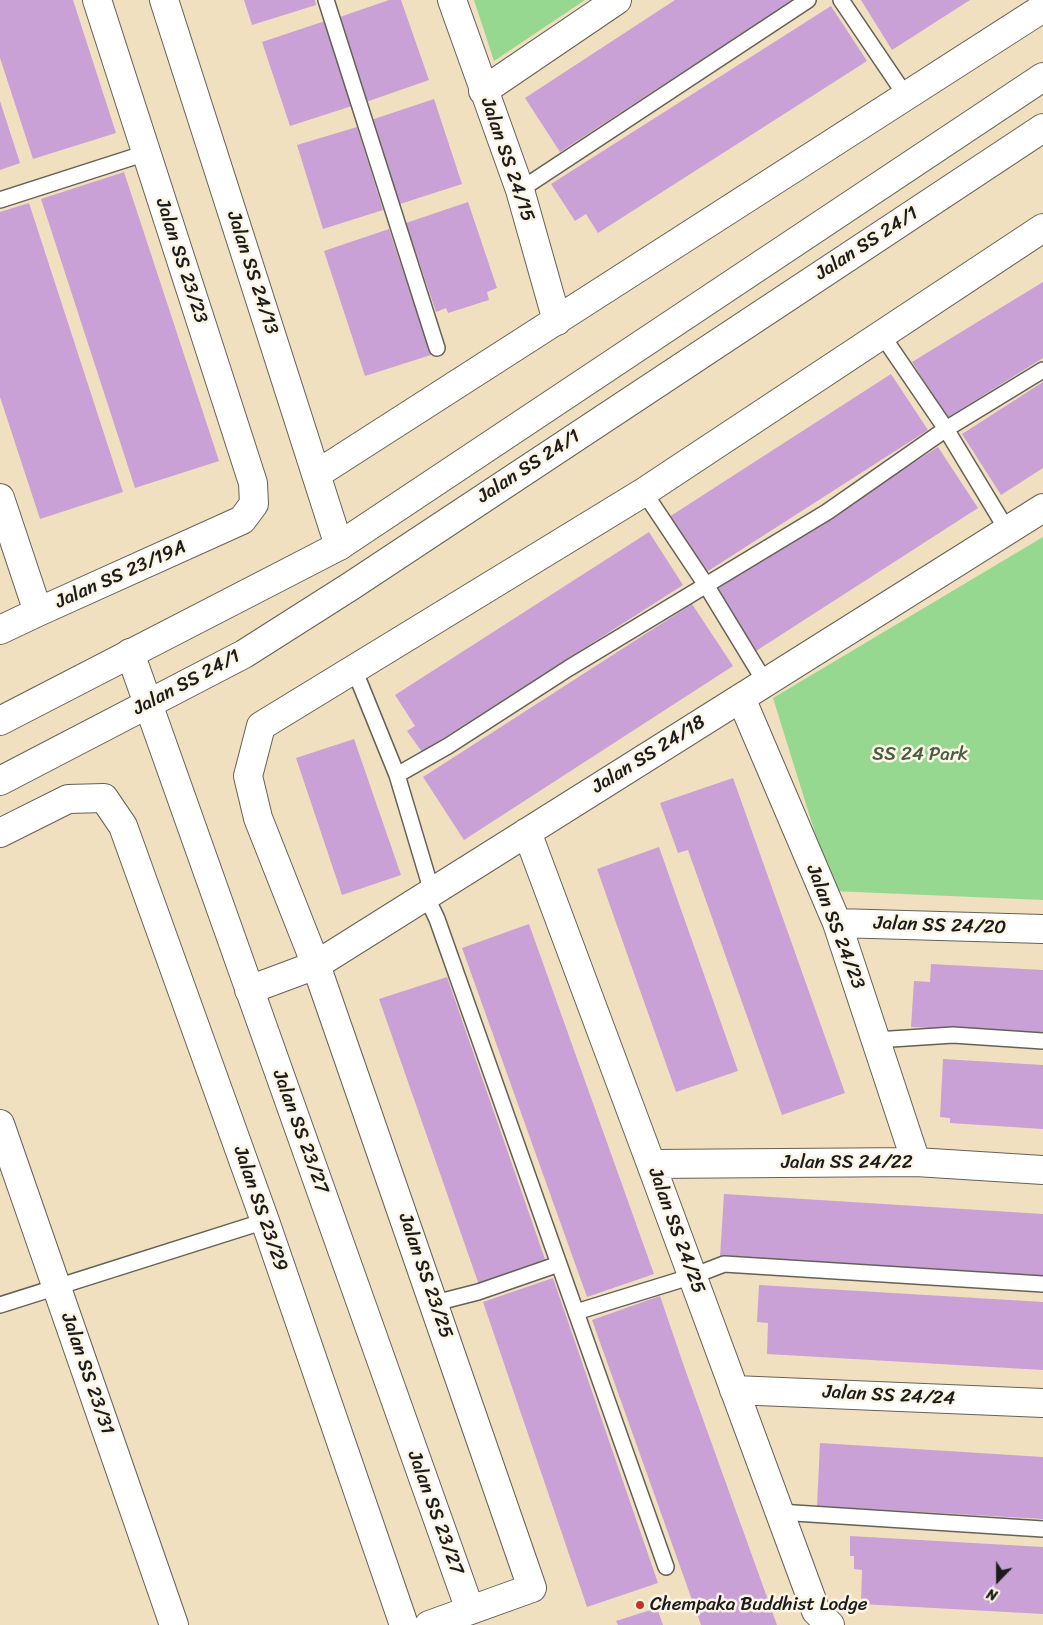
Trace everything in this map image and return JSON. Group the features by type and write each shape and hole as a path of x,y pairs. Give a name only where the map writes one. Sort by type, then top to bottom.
{"street":[{"name":"Jalan SS 23/23","path":"97,0 253,483 254,504 242,520"},
{"name":"Jalan SS 24/13","path":"164,0 339,546"},
{"name":"Jalan SS 24/15","path":"452,0 520,190 557,321"},
{"path":"484,91 617,0"},
{"path":"317,474 1043,8"},
{"name":"Jalan SS 24/1","path":"0,721 339,546 1043,77"},
{"name":"Jalan SS 24/1","path":"0,781 244,654 1043,128"},
{"path":"316,964 258,818 248,776 261,726 644,492 1043,228"},
{"path":"0,498 38,612"},
{"name":"Jalan SS 24/18","path":"249,990 316,964 1043,508"},
{"name":"Jalan SS 23/19A","path":"0,630 242,520"},
{"name":"Jalan SS 23/27","path":"130,653 470,1610"},
{"name":"Jalan SS 24/23","path":"741,698 837,923 916,1162"},
{"name":"Jalan SS 23/29","path":"0,833 68,799 104,798 123,826 265,1221 404,1625"},
{"name":"Jalan SS 24/25","path":"527,832 652,1164 816,1611 830,1625"},
{"name":"Jalan SS 24/20","path":"837,923 1043,929"},
{"name":"Jalan SS 23/25","path":"316,964 532,1588 470,1610"},
{"name":"Jalan SS 23/31","path":"0,1124 174,1625"},
{"name":"Jalan SS 24/22","path":"652,1164 916,1162 1043,1170"},
{"name":"Jalan SS 24/24","path":"734,1390 1043,1403"},
{"path":"429,1625 470,1610"}],"lane":[{"path":"326,0 437,348"},
{"path":"520,190 808,0"},
{"path":"841,0 906,96"},
{"path":"0,200 146,153"},
{"path":"882,334 946,429 1007,530"},
{"path":"397,775 448,746 578,662 827,512 946,429 1043,370"},
{"path":"644,492 706,585 765,682"},
{"path":"354,669 397,775 436,919 666,1567"},
{"path":"876,1040 953,1035 1043,1041"},
{"path":"0,1305 265,1221"},
{"path":"434,1303 478,1292 559,1264"},
{"path":"576,1312 693,1276 724,1264 1043,1284"},
{"path":"779,1512 1043,1528"}],"green space":[{"path":"474,0 585,0 494,61"},
{"name":"SS 24 Park","path":"1043,537 1043,900 833,891 773,698"}],"building":[{"path":"0,0 73,0 116,133 33,159 0,58"},
{"path":"244,0 315,0 316,5 252,25"},
{"path":"389,0 401,0 429,80 366,102 337,18"},
{"path":"675,0 793,0 560,152 525,98"},
{"path":"861,0 970,0 892,50"},
{"path":"831,6 867,61 598,233 586,214 575,221 551,184"},
{"path":"325,21 352,106 290,126 262,42"},
{"path":"434,99 462,184 400,204 371,120"},
{"path":"0,101 20,163 0,170"},
{"path":"357,127 383,210 323,229 297,145"},
{"path":"124,172 219,461 135,488 41,199"},
{"path":"468,202 497,288 487,292 489,300 448,313 446,308 436,312 406,223"},
{"path":"29,203 123,492 40,519 0,397 0,212"},
{"path":"389,229 431,355 365,376 324,251"},
{"path":"1043,282 1043,358 947,418 912,362"},
{"path":"891,374 928,430 705,573 669,517"},
{"path":"1043,382 1043,468 1001,495 962,434"},
{"path":"938,447 978,508 756,651 715,590"},
{"path":"649,532 683,585 422,752 407,731 415,726 395,695"},
{"path":"692,604 733,666 464,840 423,777"},
{"path":"354,739 401,875 342,895 296,758"},
{"path":"733,778 845,1093 782,1115 688,850 678,853 660,803"},
{"path":"659,847 738,1071 676,1092 597,869"},
{"path":"529,924 654,1274 587,1297 462,948"},
{"path":"931,964 1043,970 1043,1034 911,1027 914,981 930,982"},
{"path":"447,977 546,1262 479,1285 379,999"},
{"path":"943,1059 1043,1065 1043,1129 950,1123 950,1118 940,1117"},
{"path":"724,1194 1043,1214 1043,1277 720,1257"},
{"path":"553,1278 658,1583 587,1607 483,1302"},
{"path":"759,1285 1043,1302 1043,1370 767,1354 768,1323 757,1322"},
{"path":"660,1296 777,1625 701,1625 592,1320"},
{"path":"820,1443 1043,1457 1043,1519 817,1506"},
{"path":"850,1536 1043,1547 1043,1614 861,1604 862,1570 854,1569 854,1556 850,1556"},
{"path":"657,1608 663,1625 618,1625 616,1621"}],"place":[{"name":"Chempaka Buddhist Lodge","path":"640,1605"}]}
